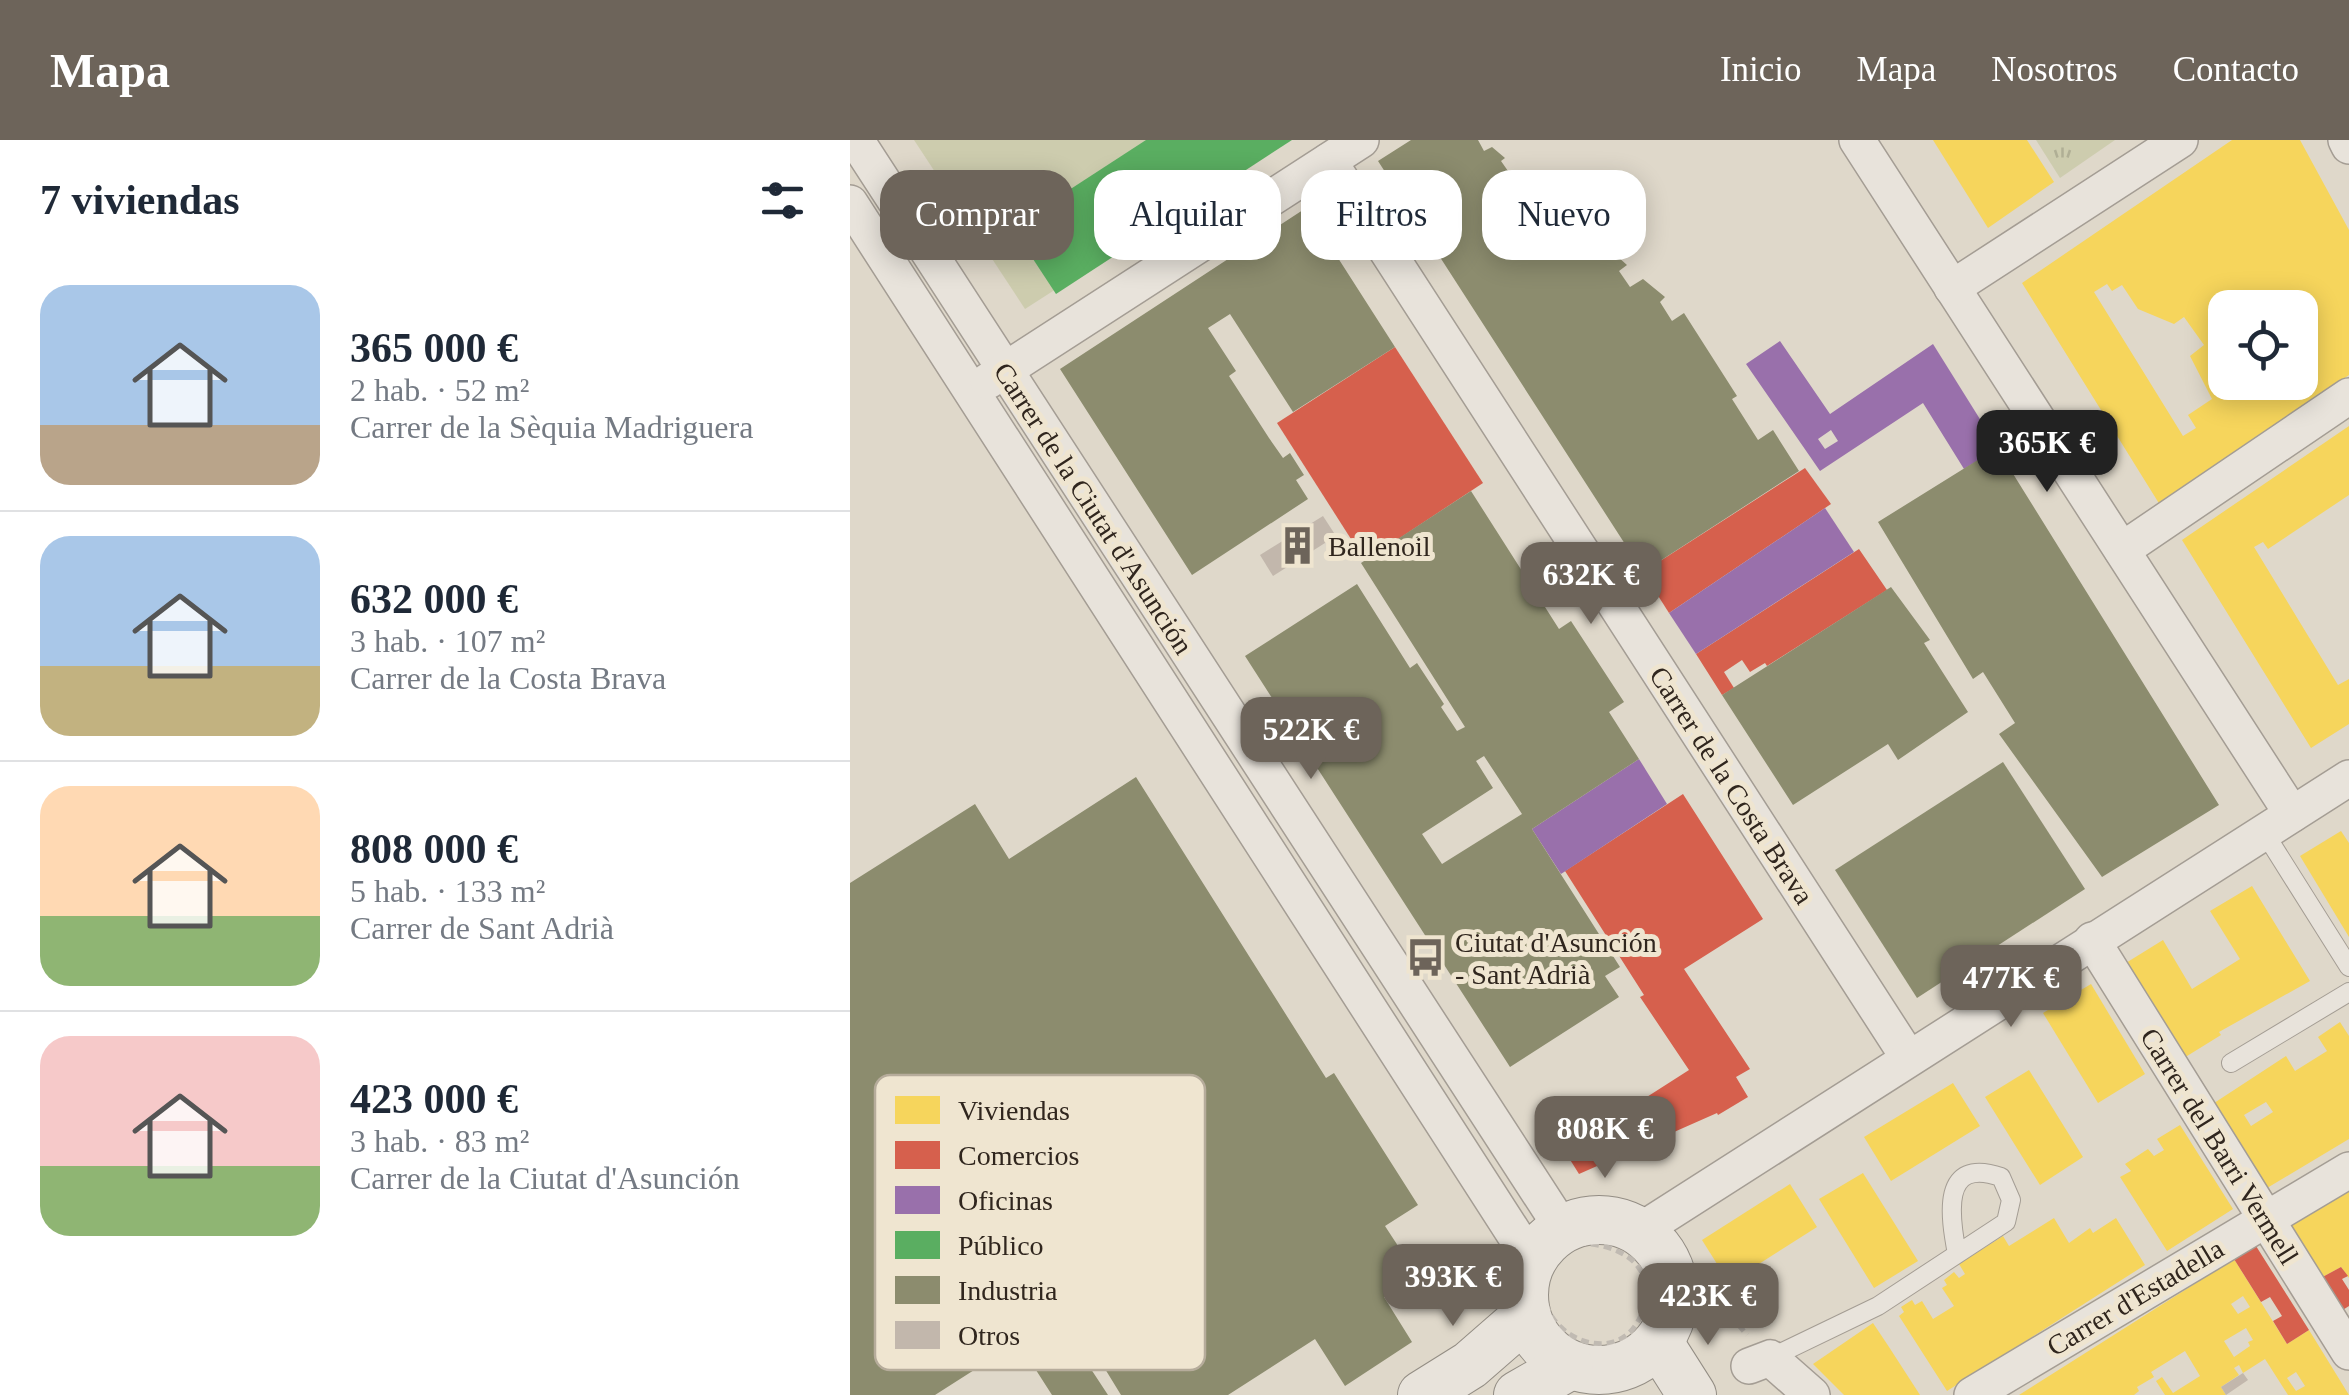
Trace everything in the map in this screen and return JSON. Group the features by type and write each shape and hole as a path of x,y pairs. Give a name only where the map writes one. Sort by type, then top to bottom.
{"street":[{"name":"Carrer de la Ciutat d'Asunción","path":"856,140 1005,370 1550,1249"},
{"path":"973,393 1361,140"},
{"path":"1857,140 2122,550 2278,823"},
{"path":"1952,288 2180,140"},
{"name":"Carrer de la Costa Brava","path":"1330,161 1908,1057"},
{"name":"Carrer de la Ciutat d'Asunción","path":"850,203 973,393 1550,1249"},
{"path":"2122,550 2349,396"},
{"path":"1640,1231 2349,778"},
{"name":"Carrer del Barri Vermell","path":"2092,940 2194,1086 2265,1219 2349,1352"},
{"name":"Carrer d'Estadella","path":"1972,1395 2349,1170"},
{"path":"1422,1395 1470,1365 1573,1355 1639,1360 1665,1319 1674,1284 1665,1258 1640,1231 1625,1224 1596,1219 1550,1249 1522,1290 1573,1355"},
{"path":"1665,1319 1692,1395"},
{"path":"1518,1395 1573,1355"},
{"path":"1760,1362 1812,1395"}],"lane":[{"path":"2278,823 2349,966"},
{"path":"2231,1062 2349,992"},
{"path":"1760,1362 1878,1306 2006,1222 2011,1200 2000,1177 1984,1172 1969,1176 1954,1188 1949,1212 1957,1254"}],"path":[{"path":"1550,1249 1578,1243 1622,1251 1640,1269 1647,1294 1640,1318 1624,1336 1602,1344 1578,1341 1573,1355"},
{"path":"1665,1319 1695,1290 1721,1304 1760,1362"}],"green space":[{"path":"914,140 1288,140 1241,170 1094,170 1094,260 1101,260 1025,309 993,260 1074,260 1074,170 934,170"},
{"path":"2036,140 2115,140 2060,178"}],"building: Viviendas":[{"path":"1933,140 2027,140 2054,182 1988,228"},
{"path":"2232,140 2300,140 2349,230 2349,375 2318,396 2318,290 2208,290 2208,391 2190,356 2204,345 2184,317 2174,324 2138,309 2122,285 2112,291 2107,284 2094,292 2183,436 2196,428 2188,415 2210,400 2313,400 2160,505 2022,283"},
{"path":"2349,426 2349,495 2268,549 2263,542 2254,547 2338,685 2349,679 2349,724 2311,748 2182,540"},
{"path":"2341,831 2349,843 2349,937 2300,856"},
{"path":"2252,886 2310,981 2219,1032 2221,1035 2179,1061 2121,966 2163,940 2192,989 2240,959 2210,911"},
{"path":"2091,984 2145,1074 2098,1103 2043,1013"},
{"path":"2340,1022 2349,1036 2349,1139 2262,1191 2208,1107 2286,1056 2295,1071 2327,1051 2318,1037","holes":["2266,1102 2273,1112 2251,1126 2244,1115"]},
{"path":"2029,1070 2083,1157 2040,1185 1985,1097"},
{"path":"1953,1083 1980,1126 1891,1181 1864,1137"},
{"path":"2180,1125 2233,1209 2167,1251 2120,1177 2131,1171 2125,1164 2148,1149 2154,1156 2164,1150 2157,1139"},
{"path":"1863,1173 1918,1261 1874,1288 1819,1199"},
{"path":"1790,1184 1817,1227 1729,1283 1702,1240"},
{"path":"2349,1190 2349,1278 2341,1267 2317,1280 2285,1227"},
{"path":"2054,1218 2069,1243 2090,1228 2093,1233 2116,1218 2145,1265 1947,1391 1899,1316 1904,1312 1901,1307 1912,1300 1915,1305 1922,1301 1933,1319 1954,1306 1942,1288 1947,1285 1944,1280 1954,1272 1959,1278 1965,1274 1959,1264 2003,1236 2009,1246"},
{"path":"2234,1259 2287,1344 2309,1330 2349,1395 2288,1395 2265,1359 2243,1373 2239,1365 2234,1368 2239,1375 2221,1387 2226,1395 2165,1395 2156,1381 2162,1377 2173,1393 2200,1376 2185,1351 2151,1372 2154,1377 2137,1387 2139,1391 2134,1395 2019,1395","holes":["2243,1296 2250,1307 2238,1314 2231,1304","2246,1328 2253,1340 2234,1357 2224,1341","2296,1372 2305,1386 2296,1391 2287,1378"]},
{"path":"1873,1323 1920,1395 1844,1395 1813,1364"}],"building: Comercios":[{"path":"1395,347 1483,483 1365,561 1277,423"},
{"path":"1805,468 1831,504 1669,613 1643,572"},
{"path":"1859,549 1887,590 1767,666 1765,663 1750,672 1742,660 1724,672 1734,688 1722,695 1696,654"},
{"path":"1683,794 1763,919 1684,969 1750,1069 1736,1077 1748,1097 1718,1115 1579,1174 1564,1150 1689,1070 1565,871"},
{"path":"2256,1246 2309,1330 2287,1344 2273,1321 2282,1316 2270,1297 2261,1302 2234,1259"},
{"path":"2341,1267 2348,1276 2342,1279 2349,1290 2349,1306 2338,1313 2317,1280"}],"building: Oficinas":[{"path":"1780,341 1830,414 1933,344 1998,448 1964,469 1923,403 1820,471 1746,364","holes":["1831,430 1838,441 1825,449 1818,439"]},
{"path":"1825,508 1854,552 1696,654 1669,613"},
{"path":"1639,759 1667,804 1561,874 1532,829"}],"building: Público":[{"path":"1146,140 1292,140 1246,170 1100,170"},
{"path":"1094,174 1094,260 1108,260 1056,294 1034,260 1074,260 1074,187"}],"building: Industria":[{"path":"1411,140 1478,140 1484,151 1492,147 1505,158 1501,161 1507,170 1482,170 1482,260 1621,260 1627,265 1619,271 1630,287 1643,279 1665,297 1660,302 1672,321 1684,313 1737,396 1732,399 1758,440 1773,430 1799,471 1643,572 1442,260 1462,260 1462,170 1384,170 1378,161"},
{"path":"1301,211 1301,260 1339,260 1395,347 1293,412 1230,314 1208,328 1236,371 1229,376 1269,438 1283,458 1290,453 1304,475 1296,480 1308,499 1192,575 1060,369 1227,260 1281,260 1281,224"},
{"path":"1997,448 2219,805 2102,877 1999,734 2015,723 1983,672 1973,679 1878,522"},
{"path":"1471,491 1559,629 1571,621 1624,702 1609,712 1639,759 1532,829 1620,967 1605,976 1619,997 1510,1067 1245,656 1357,584 1410,668 1417,663 1457,731 1465,727 1361,563","holes":["1484,756 1522,814 1442,864 1422,834 1493,788 1476,761"]},
{"path":"1891,587 1930,640 1924,643 1968,712 1898,760 1888,744 1793,805 1722,695"},
{"path":"2003,762 2085,889 1917,998 1835,870"},
{"path":"1136,777 1326,1078 1334,1073 1418,1205 1385,1226 1417,1275 1384,1297 1412,1342 1345,1386 1315,1339 1228,1395 1121,1395 1106,1370 1205,1370 1205,1075 875,1075 875,1370 974,1370 935,1395 850,1395 850,883 975,804 1009,859"},
{"path":"1036,1370 1092,1370 1108,1395 1052,1395"}],"building: Otros":[{"name":"Ballenoil","path":"1323,516 1336,536 1273,576 1260,555"},
{"path":"2243,1373 2248,1380 2226,1395 2221,1387"}],"place":[{"name":"Ballenoil","path":"1298,546"},
{"name":"Ciutat d'Asunción - Sant Adrià","path":"1425,958"}]}
